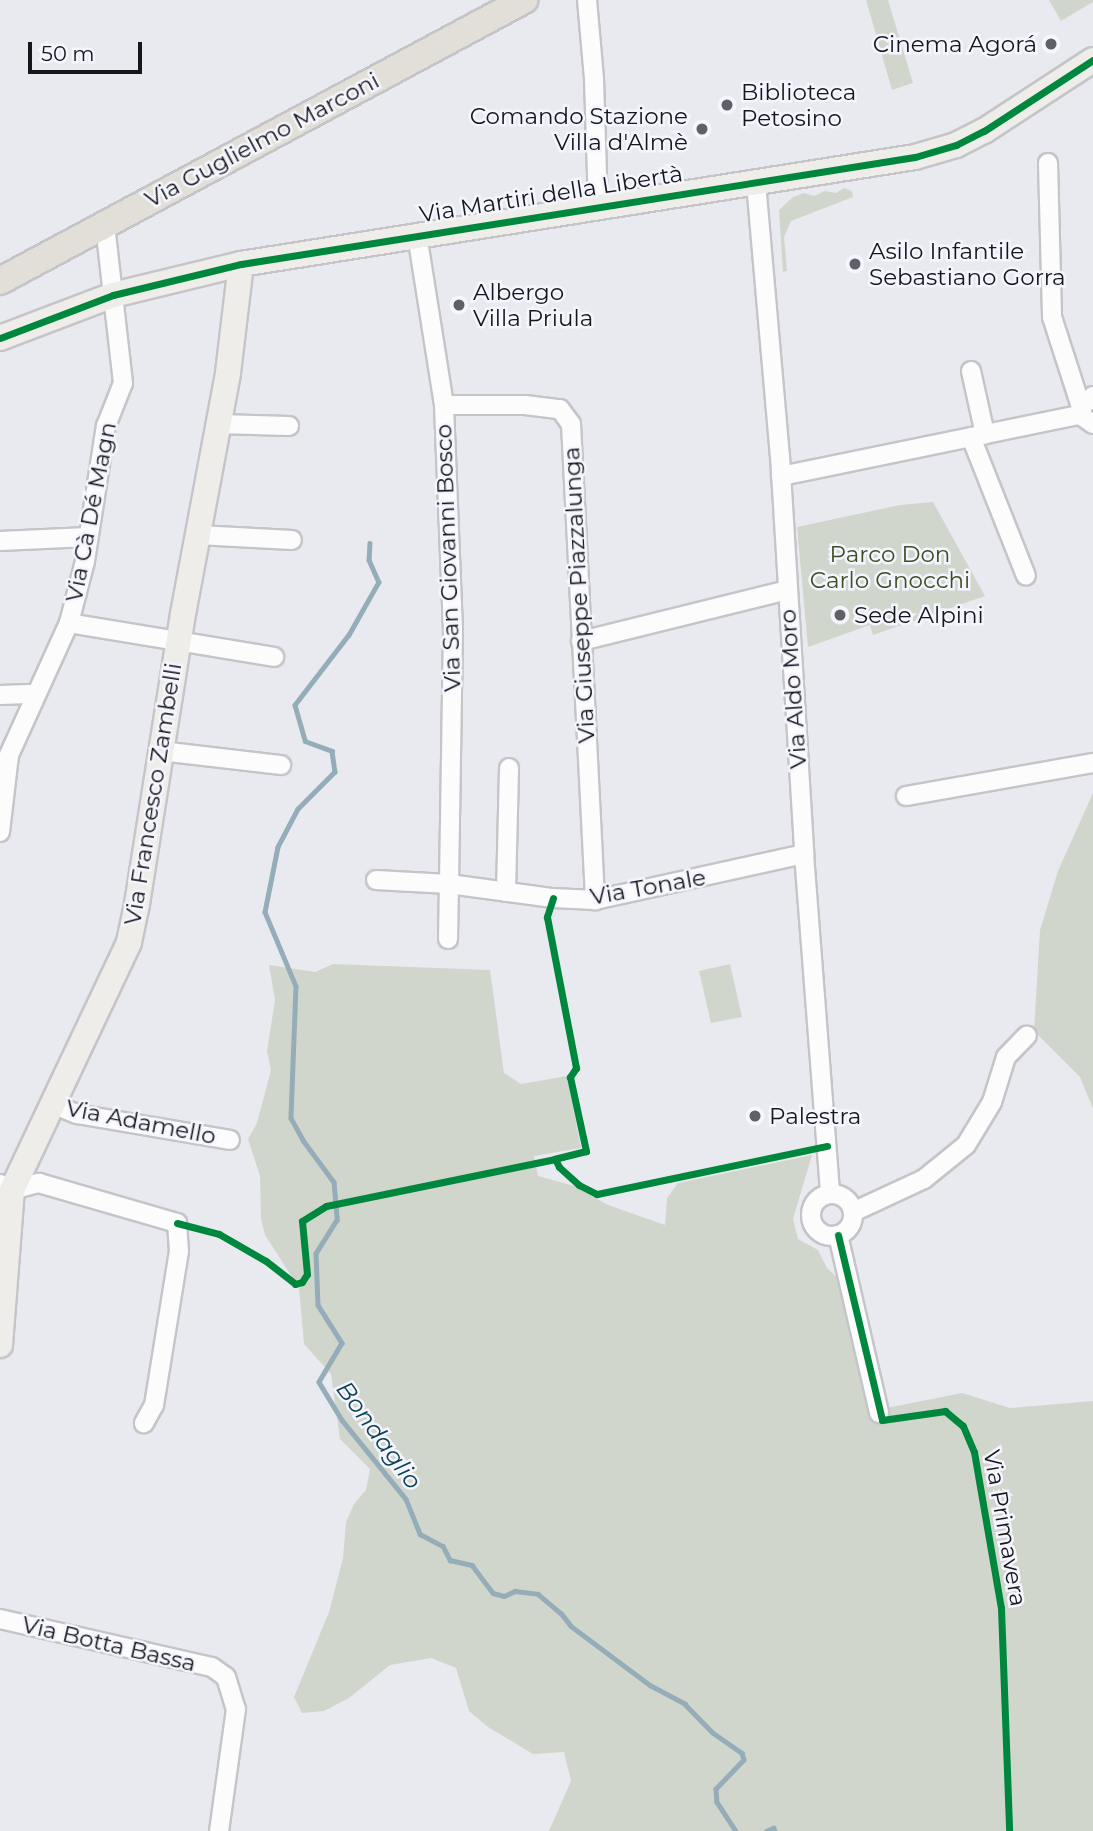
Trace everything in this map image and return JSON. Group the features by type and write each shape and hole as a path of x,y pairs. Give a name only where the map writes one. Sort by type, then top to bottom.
{"main road":[{"name":"Via Guglielmo Marconi","path":"0,281 524,0"}],"street":[{"path":"587,0 598,205"},
{"name":"Via Martiri della Libertà","path":"0,338 113,295 241,264 598,205 915,157 956,145 984,131 1093,60"},
{"path":"781,475 1089,416 1052,317 1048,163"},
{"name":"Via Aldo Moro","path":"755,183 781,475 804,855 830,1194"},
{"name":"Via Cà Dé Magn","path":"0,832 9,755 69,623 88,537 106,426 123,383 105,225"},
{"name":"Via San Giovanni Bosco","path":"417,234 444,405 453,630 448,939"},
{"name":"Via Francesco Zambelli","path":"0,1345 6,1187 52,1104 129,942 179,640 228,373 241,264"},
{"path":"971,372 978,436 1026,576"},
{"name":"Via Giuseppe Piazzalunga","path":"444,405 525,405 560,409 571,424 595,900"},
{"path":"218,424 289,426"},
{"path":"198,535 292,540"},
{"path":"0,541 88,537"},
{"path":"581,641 787,590"},
{"path":"69,623 274,657"},
{"path":"0,695 36,695"},
{"path":"161,751 281,765"},
{"path":"906,796 1093,763"},
{"path":"506,892 509,768"},
{"name":"Via Tonale","path":"449,884 553,898 595,900 804,855"},
{"path":"376,880 449,884"},
{"path":"853,1212 924,1179 966,1145 992,1102 1006,1057 1027,1035"},
{"name":"Via Adamello","path":"52,1104 77,1114 230,1140"},
{"path":"6,1187 39,1183 177,1223 179,1251 153,1405 144,1423"},
{"path":"830,1194 847,1201 853,1212 848,1229 838,1235 818,1231 811,1219 818,1200 830,1194"},
{"path":"838,1235 878,1413"},
{"name":"Via Botta Bassa","path":"0,1619 212,1667 226,1677 236,1709 219,1831"}],"green space":[{"path":"866,0 888,0 913,83 892,90"},
{"path":"1049,0 1093,0 1093,2 1061,21"},
{"path":"844,188 852,191 853,197 791,221 784,237 787,271 783,272 779,210 793,197 804,193 814,196 825,191 836,193"},
{"name":"Parco Don Carlo Gnocchi","path":"933,502 985,596 873,635 870,625 808,647 797,527 900,505"},
{"path":"1093,793 1093,1109 1080,1077 1034,1031 1040,930 1058,871"},
{"path":"333,964 490,970 504,1073 521,1084 567,1076 581,1148 534,1156 538,1176 574,1186 608,1205 665,1225 667,1198 678,1183 812,1155 793,1219 798,1239 818,1250 827,1268 845,1285 871,1411 962,1393 1010,1408 1093,1401 1093,1831 549,1831 571,1781 564,1752 533,1754 488,1727 469,1711 456,1668 431,1658 390,1665 349,1698 324,1711 302,1713 294,1697 329,1612 343,1558 346,1522 354,1504 366,1490 370,1469 340,1439 331,1374 304,1344 299,1288 265,1235 261,1219 260,1176 248,1139 257,1123 271,1070 267,1051 275,1000 269,965 315,972"},
{"path":"730,964 742,1017 711,1023 699,971"}],"waterway":[{"name":"Bondaglio","path":"370,543 369,560 379,582 349,635 295,705 305,741 332,751 335,772 298,809 278,847 265,912 296,986 291,1118 303,1140 334,1182 337,1220 316,1253 318,1305 342,1343 319,1382 342,1420 406,1499 420,1534 443,1546 450,1560 472,1565 493,1593 504,1596 515,1591 538,1594 561,1613 571,1626 650,1685 685,1704 712,1732 742,1753 744,1760 716,1789 717,1802 736,1831"},
{"name":"Bondaglio","path":"766,1831 773,1828 775,1831"}],"cycle path":[{"path":"0,338 113,295 241,264 915,157 956,145 984,131 1093,60"},
{"path":"553,898 547,917 576,1068 570,1077 586,1151 555,1159"},
{"path":"177,1223 219,1234 266,1261 295,1284 302,1282 307,1274 302,1221 326,1206 555,1159 559,1167 579,1185 597,1194 827,1146"},
{"name":"Via Primavera","path":"838,1235 882,1420 945,1411 963,1426 974,1452 1001,1608 1009,1831"}],"place":[{"name":"Cinema Agorá","path":"1051,44"},
{"name":"Biblioteca Petosino","path":"727,105"},
{"name":"Comando Stazione Villa d'Almè","path":"702,129"},
{"name":"Asilo Infantile Sebastiano Gorra","path":"855,264"},
{"name":"Albergo Villa Priula","path":"459,305"},
{"name":"Sede Alpini","path":"840,615"},
{"name":"Palestra","path":"755,1116"}]}
